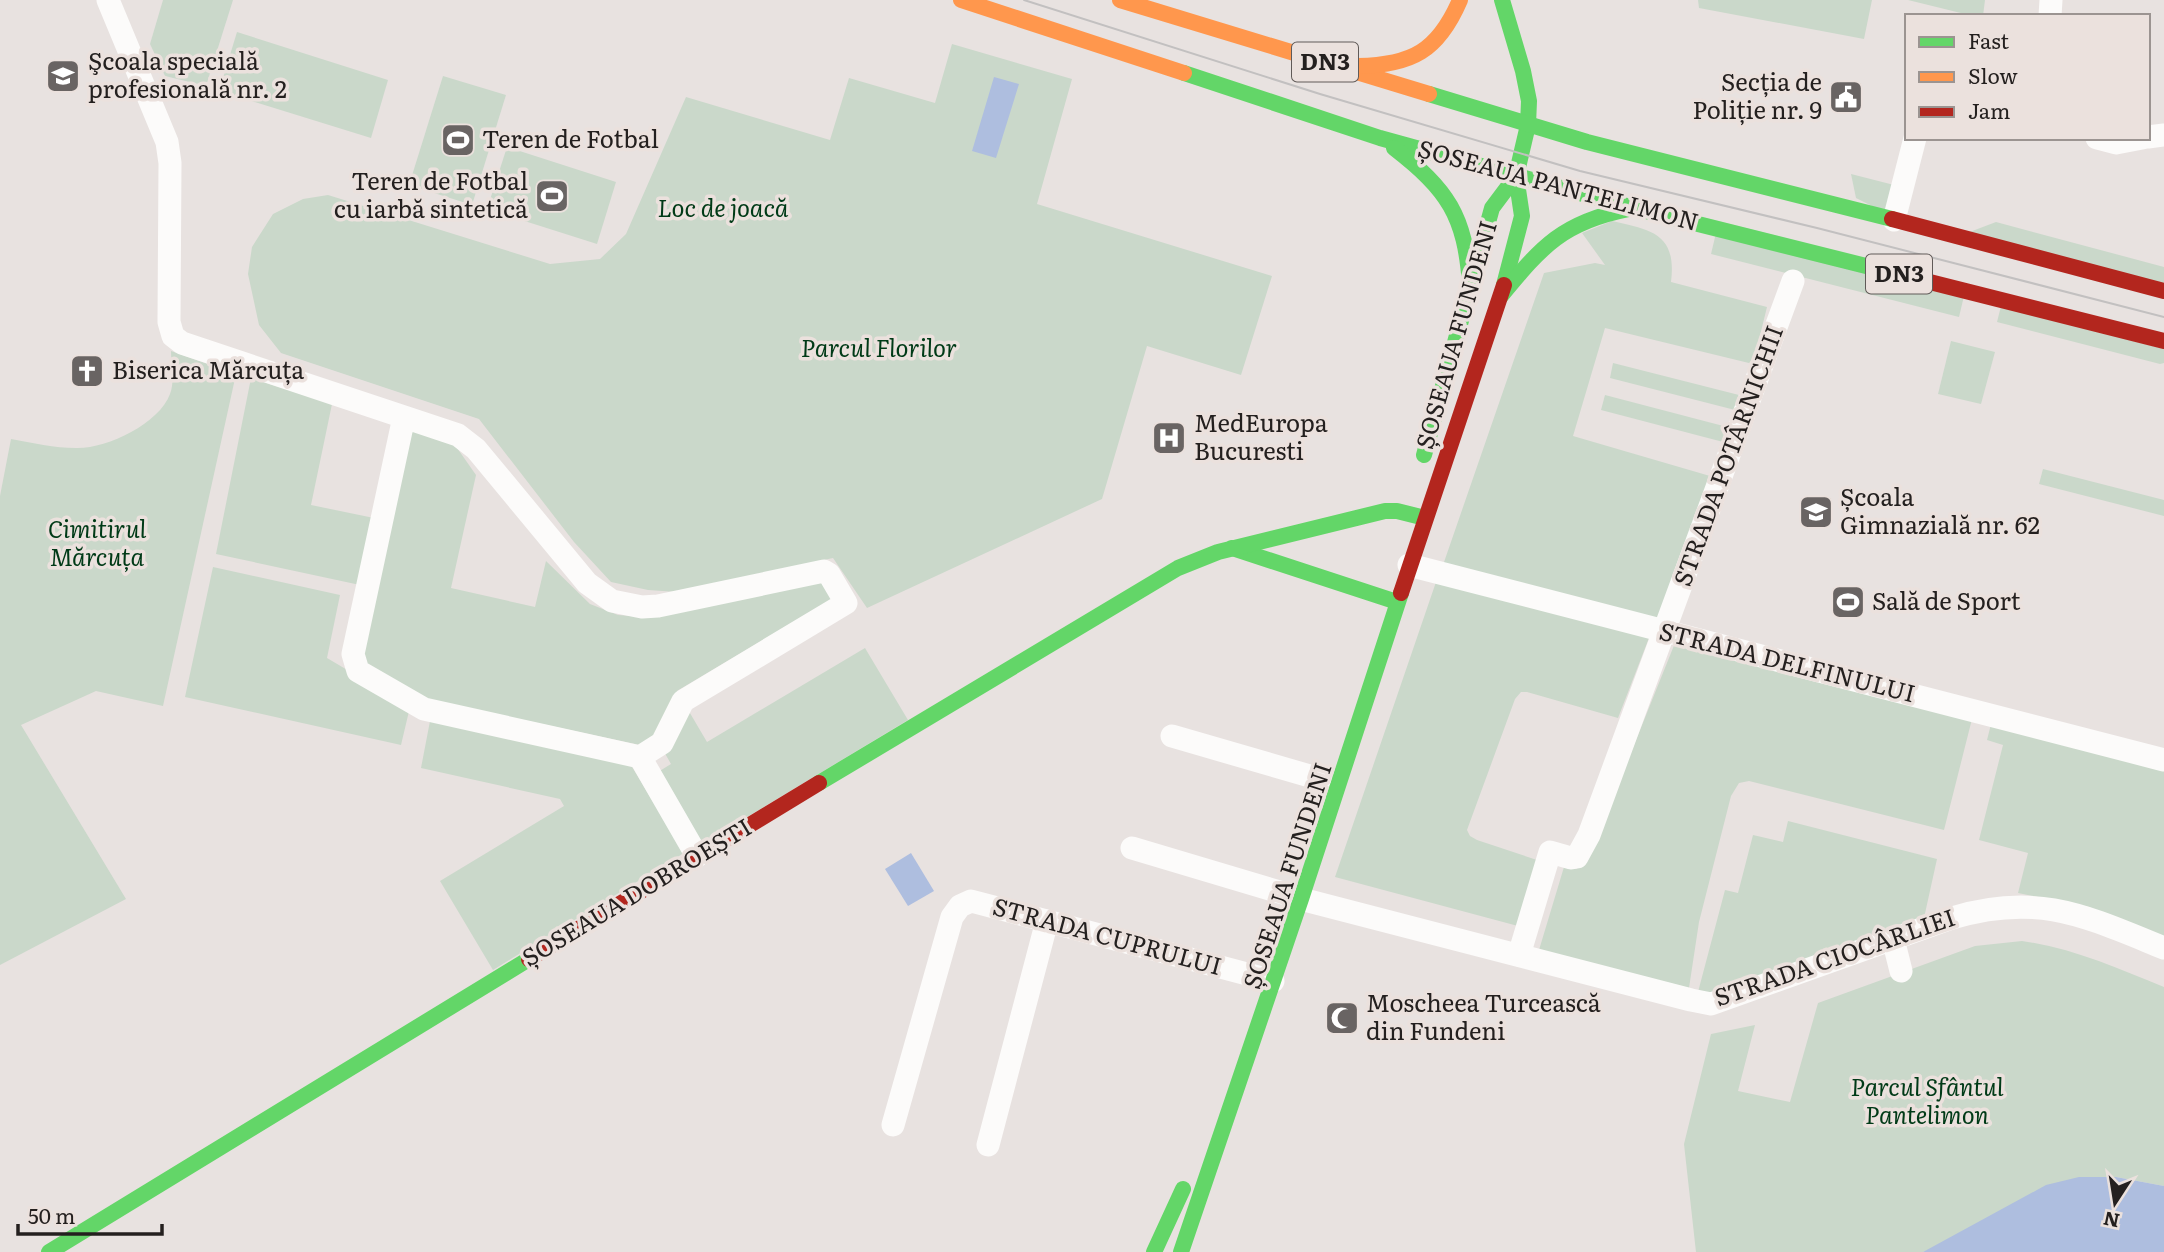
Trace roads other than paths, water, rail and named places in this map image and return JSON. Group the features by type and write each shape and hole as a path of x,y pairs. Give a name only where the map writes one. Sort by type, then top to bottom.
{"main road":[{"name":"ȘOSEAUA PANTELIMON","path":"961,0 1380,138 1634,208 2164,341"},
{"name":"ȘOSEAUA PANTELIMON","path":"1120,0 1587,142 1894,219 2164,291"},
{"path":"1336,65 1389,65 1415,57 1441,36 1460,0"},
{"path":"1502,0 1528,90 1530,109 1516,176"},
{"path":"1380,138 1432,179 1449,198 1466,239 1470,285"},
{"name":"ȘOSEAUA FUNDENI","path":"1420,467 1492,208 1516,176"},
{"name":"ȘOSEAUA FUNDENI","path":"1181,1252 1260,977 1288,894 1397,602 1501,296 1522,216 1516,176"},
{"path":"1501,296 1527,266 1568,227 1588,217 1634,208"},
{"path":"1398,533 1407,506"},
{"name":"ȘOSEAUA DOBROEȘTI","path":"49,1252 697,856 1178,568 1206,555 1373,514 1397,511 1407,506 1425,518"},
{"path":"1232,548 1397,602"},
{"path":"1154,1252 1171,1219 1190,1168"}],"street":[{"path":"108,0 167,142 170,163 169,322 173,336 182,343 256,369 404,416 458,435 476,449 577,572 599,593 612,601 642,607 658,606 818,572 829,574 846,603 682,701 662,743 640,757 424,709 358,671 353,654 404,416"},
{"path":"1894,219 1915,140"},
{"path":"2105,140 2116,143 2132,140"},
{"name":"STRADA POTÂRNICHII","path":"1519,956 1550,852 1571,858 1577,857 1582,851 1793,281"},
{"name":"STRADA DELFINULUI","path":"1409,565 2164,760"},
{"path":"1172,736 1320,779"},
{"path":"640,757 697,856"},
{"name":"STRADA CIOCÂRLIEI","path":"1132,848 1288,894 1711,1004 1981,909 2040,907 2069,912 2164,948"},
{"name":"STRADA CUPRULUI","path":"893,1125 953,917 960,906 971,901 1260,977"},
{"path":"988,1145 1047,921"},
{"path":"1893,939 1901,971"}],"water":[{"path":"994,77 1019,84 996,158 972,151"},
{"path":"911,853 934,891 908,906 885,869"},
{"path":"2079,1177 2116,1177 2164,1186 2164,1252 1923,1252 2046,1185"}],"tram line":[{"path":"1024,0 1320,94 1580,171 1817,228 2164,317"}],"place":[{"name":"Şcoala specială profesională nr. 2","path":"63,76"},
{"name":"Secția de Poliție nr. 9","path":"1846,97"},
{"name":"Teren de Fotbal","path":"458,140"},
{"name":"Teren de Fotbal cu iarbă sintetică","path":"552,196"},
{"name":"Biserica Mărcuța","path":"87,371"},
{"name":"MedEuropa Bucuresti","path":"1169,438"},
{"name":"Școala Gimnazială nr. 62","path":"1816,512"},
{"name":"Sală de Sport","path":"1848,602"},
{"name":"Moscheea Turcească din Fundeni","path":"1342,1018"}],"park label":[{"name":"Loc de joacă","path":"723,209"},
{"name":"Parcul Florilor","path":"879,349"},
{"name":"Cimitirul Mărcuța","path":"97,544"},
{"name":"Parcul Sfântul Pantelimon","path":"1927,1102"}]}
